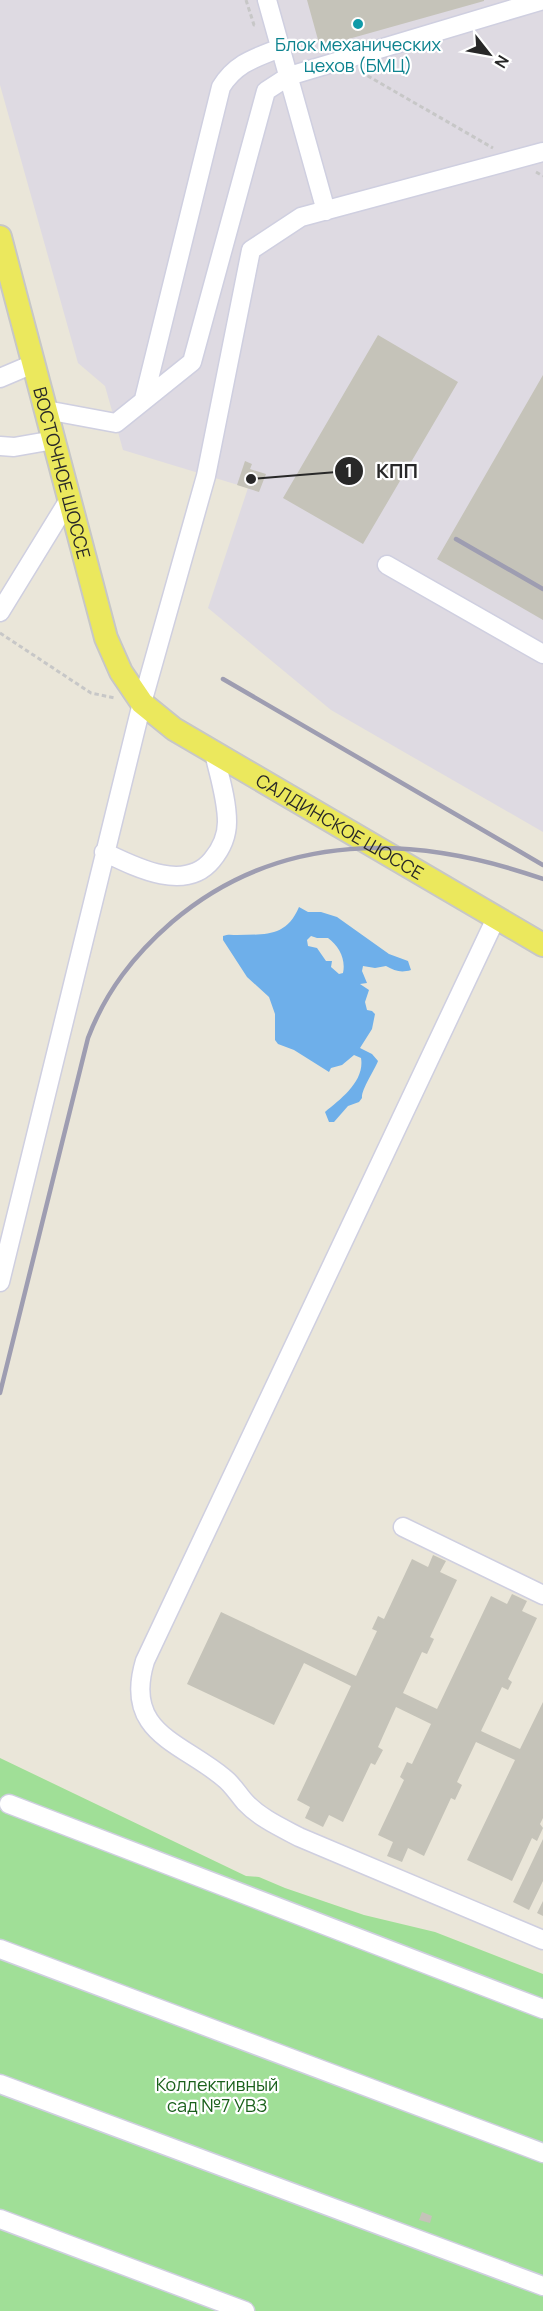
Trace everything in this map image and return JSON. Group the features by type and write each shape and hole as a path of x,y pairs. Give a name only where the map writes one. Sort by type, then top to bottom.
{"main road":[{"name":"ВОСТОЧНОЕ ШОССЕ","path":"0,237 106,638 121,672 142,703"},
{"name":"САЛДИНСКОЕ ШОССЕ","path":"142,703 174,729 543,945"}],"street":[{"path":"267,0 326,211"},
{"path":"46,410 116,423 192,362 266,91 289,76 543,0"},
{"path":"144,399 221,87 229,74 241,65 280,48"},
{"path":"0,1282 142,703 206,476 251,250 301,217 543,152"},
{"path":"0,378 33,364"},
{"path":"0,446 14,447 54,440"},
{"path":"0,612 70,498"},
{"path":"387,565 543,654"},
{"path":"104,852 137,867 172,876 184,876 209,864 224,843 227,818 214,753"},
{"path":"496,918 145,1661 139,1686 144,1708 155,1728 172,1744 225,1778 245,1802 270,1821 299,1837 543,1940"},
{"path":"403,1527 543,1595"},
{"path":"9,1804 543,2009"},
{"path":"0,1949 543,2153"},
{"path":"0,2084 543,2286"},
{"path":"0,2219 245,2311"}],"path":[{"path":"340,60 543,176"},
{"path":"0,633 91,693 142,703"}],"shaded area":[{"path":"0,0 543,0 543,832 331,710 208,608 248,488 123,450 105,386 78,363 0,85"}],"green space":[{"name":"Коллективный сад №7 УВЗ","path":"0,1758 246,1876 259,1877 364,1915 435,1932 543,1974 543,2311 0,2311"}],"water":[{"path":"299,907 308,912 321,912 337,917 389,954 408,961 411,970 401,971 386,966 375,968 363,966 362,971 367,983 360,984 369,990 365,1002 367,1010 375,1014 372,1029 360,1048 372,1054 378,1061 362,1098 359,1102 348,1106 334,1122 329,1122 325,1112 356,1082 361,1058 354,1055 342,1065 331,1068 329,1072 294,1050 278,1044 275,1040 275,1014 269,997 247,977 223,940 223,936 227,935 256,935 273,932 288,924","holes":["311,936 328,938 341,953 343,973 339,974 331,967 332,961 326,961 317,948 308,946 307,940"]}],"building":[{"name":"Блок механических цехов (БМЦ)","path":"307,0 484,0 484,1 320,47"},
{"path":"378,335 458,382 363,544 283,498"},
{"path":"543,375 543,620 437,559"},
{"path":"245,461 252,464 250,469 266,474 259,492 237,485"},
{"path":"433,1555 446,1561 440,1572 457,1580 430,1637 434,1639 427,1654 422,1652 403,1693 437,1709 491,1596 507,1604 512,1594 527,1601 522,1611 537,1618 508,1679 512,1682 508,1690 502,1687 481,1731 520,1749 543,1702 543,1818 540,1824 543,1828 537,1841 532,1838 512,1881 467,1860 515,1760 476,1742 457,1782 462,1785 455,1800 451,1798 424,1856 408,1848 402,1862 387,1856 393,1842 378,1835 404,1780 400,1777 407,1762 412,1764 431,1724 396,1707 378,1747 383,1750 375,1765 371,1763 343,1822 329,1815 323,1827 305,1818 310,1807 297,1800 351,1686 304,1663 274,1725 187,1684 221,1612 356,1676 377,1631 372,1629 378,1616 384,1619 412,1559 428,1567"},
{"path":"543,1839 543,1881 529,1910 513,1902"},
{"path":"543,1901 543,1916 537,1913"},
{"path":"422,2212 432,2216 430,2223 419,2220"}],"railway":[{"path":"456,539 543,589"},
{"path":"223,679 543,865"},
{"path":"0,1393 88,1038 112,989 145,947 172,922 214,892 258,870 303,856 350,849 398,849 446,854 495,864 543,879"}],"place":[{"name":"Блок механических цехов (БМЦ)","path":"358,24"},
{"name":"КПП","path":"251,479"}]}
